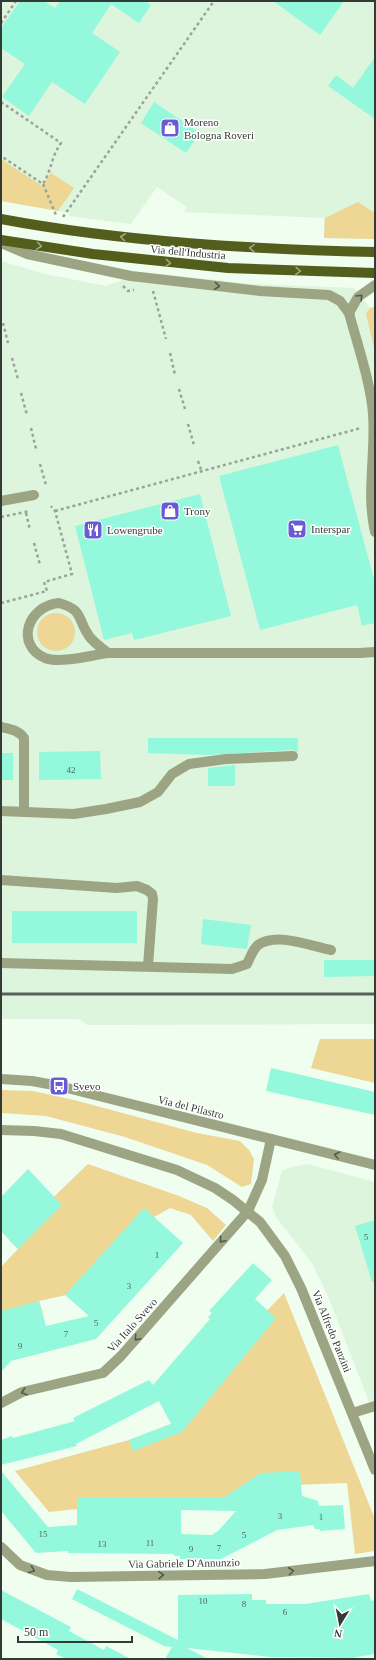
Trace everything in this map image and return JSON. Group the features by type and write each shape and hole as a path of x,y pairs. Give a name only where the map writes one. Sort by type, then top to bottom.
{"main road":[{"name":"Via dell'Industria","path":"1,219 148,240 271,249 375,252"},
{"name":"Via dell'Industria","path":"1,241 93,254 206,266 270,270 375,273"}],"street":[{"path":"1,241 27,254 131,276 260,291 329,295 340,301 349,313 372,406 374,430 372,502 375,532"},
{"path":"349,313 358,297 375,285"},
{"path":"1,501 34,495"},
{"path":"108,653 90,637 76,611 68,606 59,603 44,606 33,615 29,625 28,634 30,644 36,652 45,658 54,660 108,653 375,652"},
{"path":"1,727 13,730 24,738 24,812"},
{"path":"1,812 74,814 140,802 158,792 172,774 189,764 200,761 293,756"},
{"path":"1,880 117,888 137,886 147,890 152,894 153,899 148,966"},
{"path":"1,963 232,969 247,964 257,946 267,941 284,939 331,950"},
{"name":"Via del Pilastro","path":"1,1078 32,1081 59,1086 375,1165"},
{"name":"Via Alfredo Panzini","path":"1,1130 61,1134 150,1161 177,1170 215,1188 248,1211 260,1222 285,1256 314,1317 375,1470"},
{"path":"248,1211 262,1180 274,1140"},
{"name":"Via Italo Svevo","path":"1,1403 22,1392 103,1373 121,1356 248,1211"},
{"path":"352,1413 375,1406"},
{"name":"Via Gabriele D'Annunzio","path":"1,1547 20,1564 47,1575 71,1577 266,1574 375,1561"}],"path":[{"path":"1,23 16,1"},
{"path":"62,217 214,1"},
{"path":"1,102 61,143 53,155 50,172 43,184"},
{"path":"1,156 43,184 56,216"},
{"path":"152,288 166,339"},
{"path":"3,323 8,343"},
{"path":"170,354 175,375"},
{"path":"12,358 18,379"},
{"path":"179,389 185,410"},
{"path":"21,393 27,415"},
{"path":"188,424 194,445"},
{"path":"55,511 361,430 361,425"},
{"path":"31,428 36,449"},
{"path":"198,461 202,472"},
{"path":"40,464 46,485"},
{"path":"1,603 47,591 44,582 72,574 55,511 51,506"},
{"path":"1,517 30,511"},
{"path":"26,512 30,530"},
{"path":"34,543 40,565"}],"shaded area":[{"path":"1,1 375,1 375,239 324,238 324,218 184,212 187,207 157,187 131,224 68,216 70,213 1,201"},
{"path":"1,159 42,186 51,173 74,188 58,211 1,201"},
{"path":"358,202 375,213 375,239 324,238 325,218"},
{"path":"1,261 45,274 106,286 143,272 252,284 354,288 370,308 375,307 375,1024 87,1025 79,1019 1,1019"},
{"path":"375,307 375,352 366,314 370,308"},
{"path":"52,613 60,613 70,618 74,625 74,639 70,646 60,651 52,651 42,646 40,643 37,636 37,628 42,618 45,616"},
{"path":"320,1039 375,1039 375,1083 311,1068"},
{"path":"1,1090 33,1091 78,1101 197,1133 240,1141 249,1150 254,1159 251,1184 242,1187 207,1165 125,1137 46,1116 1,1113"},
{"path":"88,1164 179,1196 207,1208 226,1225 213,1241 191,1215 170,1208 154,1217 66,1295 39,1301 43,1313 1,1322 1,1267 18,1249 9,1240"},
{"path":"308,1164 375,1182 375,1417 330,1301 312,1263 276,1217 272,1207 282,1171 291,1167"},
{"path":"284,1293 375,1519 375,1551 355,1554 347,1483 265,1486 187,1510 77,1509 49,1512 15,1471 129,1440 176,1422 250,1328"}],"building":[{"path":"20,1 44,1 55,8 60,1 145,1 151,5 139,23 111,4 92,33 120,52 85,104 52,82 29,116 2,97 25,64 1,48 1,28"},
{"path":"273,1 344,1 320,35"},
{"path":"375,57 375,119 328,86 336,75 353,88"},
{"name":"Moreno Bologna Roveri","path":"154,102 200,133 186,153 141,123"},
{"name":"Interspar","path":"338,445 375,583 375,623 362,626 357,605 260,630 219,476"},
{"path":"200,494 231,616 134,640 132,633 104,640 75,526"},
{"path":"148,738 298,738 298,752 293,750 208,755 148,753"},
{"path":"100,751 101,779 39,780 39,752"},
{"path":"1,753 13,753 13,780 1,780"},
{"path":"235,765 235,786 208,786 208,768"},
{"path":"12,911 137,911 137,943 12,943"},
{"path":"203,919 251,925 247,949 201,944"},
{"path":"324,960 375,960 375,976 324,977"},
{"path":"271,1068 375,1092 375,1115 266,1091"},
{"path":"28,1169 62,1205 18,1249 1,1231 1,1197"},
{"path":"144,1208 183,1243 96,1339 11,1361 1,1372 1,1311 39,1301 46,1326 89,1316 65,1295"},
{"path":"375,1220 375,1282 372,1282 355,1226"},
{"path":"253,1263 272,1280 255,1299 276,1318 182,1432 133,1451 129,1440 171,1424 159,1401 76,1444 77,1446 1,1465 1,1440 75,1421 73,1418 149,1380 153,1385 210,1319 208,1317 212,1313 209,1311"},
{"path":"1,1471 48,1527 77,1525 77,1497 223,1498 261,1473 300,1471 302,1496 318,1501 319,1506 343,1505 345,1529 320,1531 320,1529 315,1529 313,1525 277,1530 221,1559 180,1559 180,1556 174,1556 174,1554 68,1553 68,1551 36,1553 1,1511","holes":["181,1510 236,1511 219,1530 212,1535 181,1534"]},
{"path":"77,1589 178,1640 178,1595 252,1594 252,1600 266,1600 266,1604 305,1604 369,1594 371,1601 375,1600 375,1654 352,1658 270,1657 187,1648 208,1659 165,1659 172,1647 164,1646 72,1599"},
{"path":"1,1590 71,1627 69,1631 104,1650 106,1646 131,1659 66,1659 56,1654 58,1650 1,1619"}],"railway":[{"path":"1,994 375,994"}],"place":[{"name":"Moreno Bologna Roveri","path":"170,128"},
{"name":"Trony","path":"170,511"},
{"name":"Interspar","path":"297,529"},
{"name":"Lowengrube","path":"93,530"},
{"name":"Svevo","path":"59,1086"}]}
